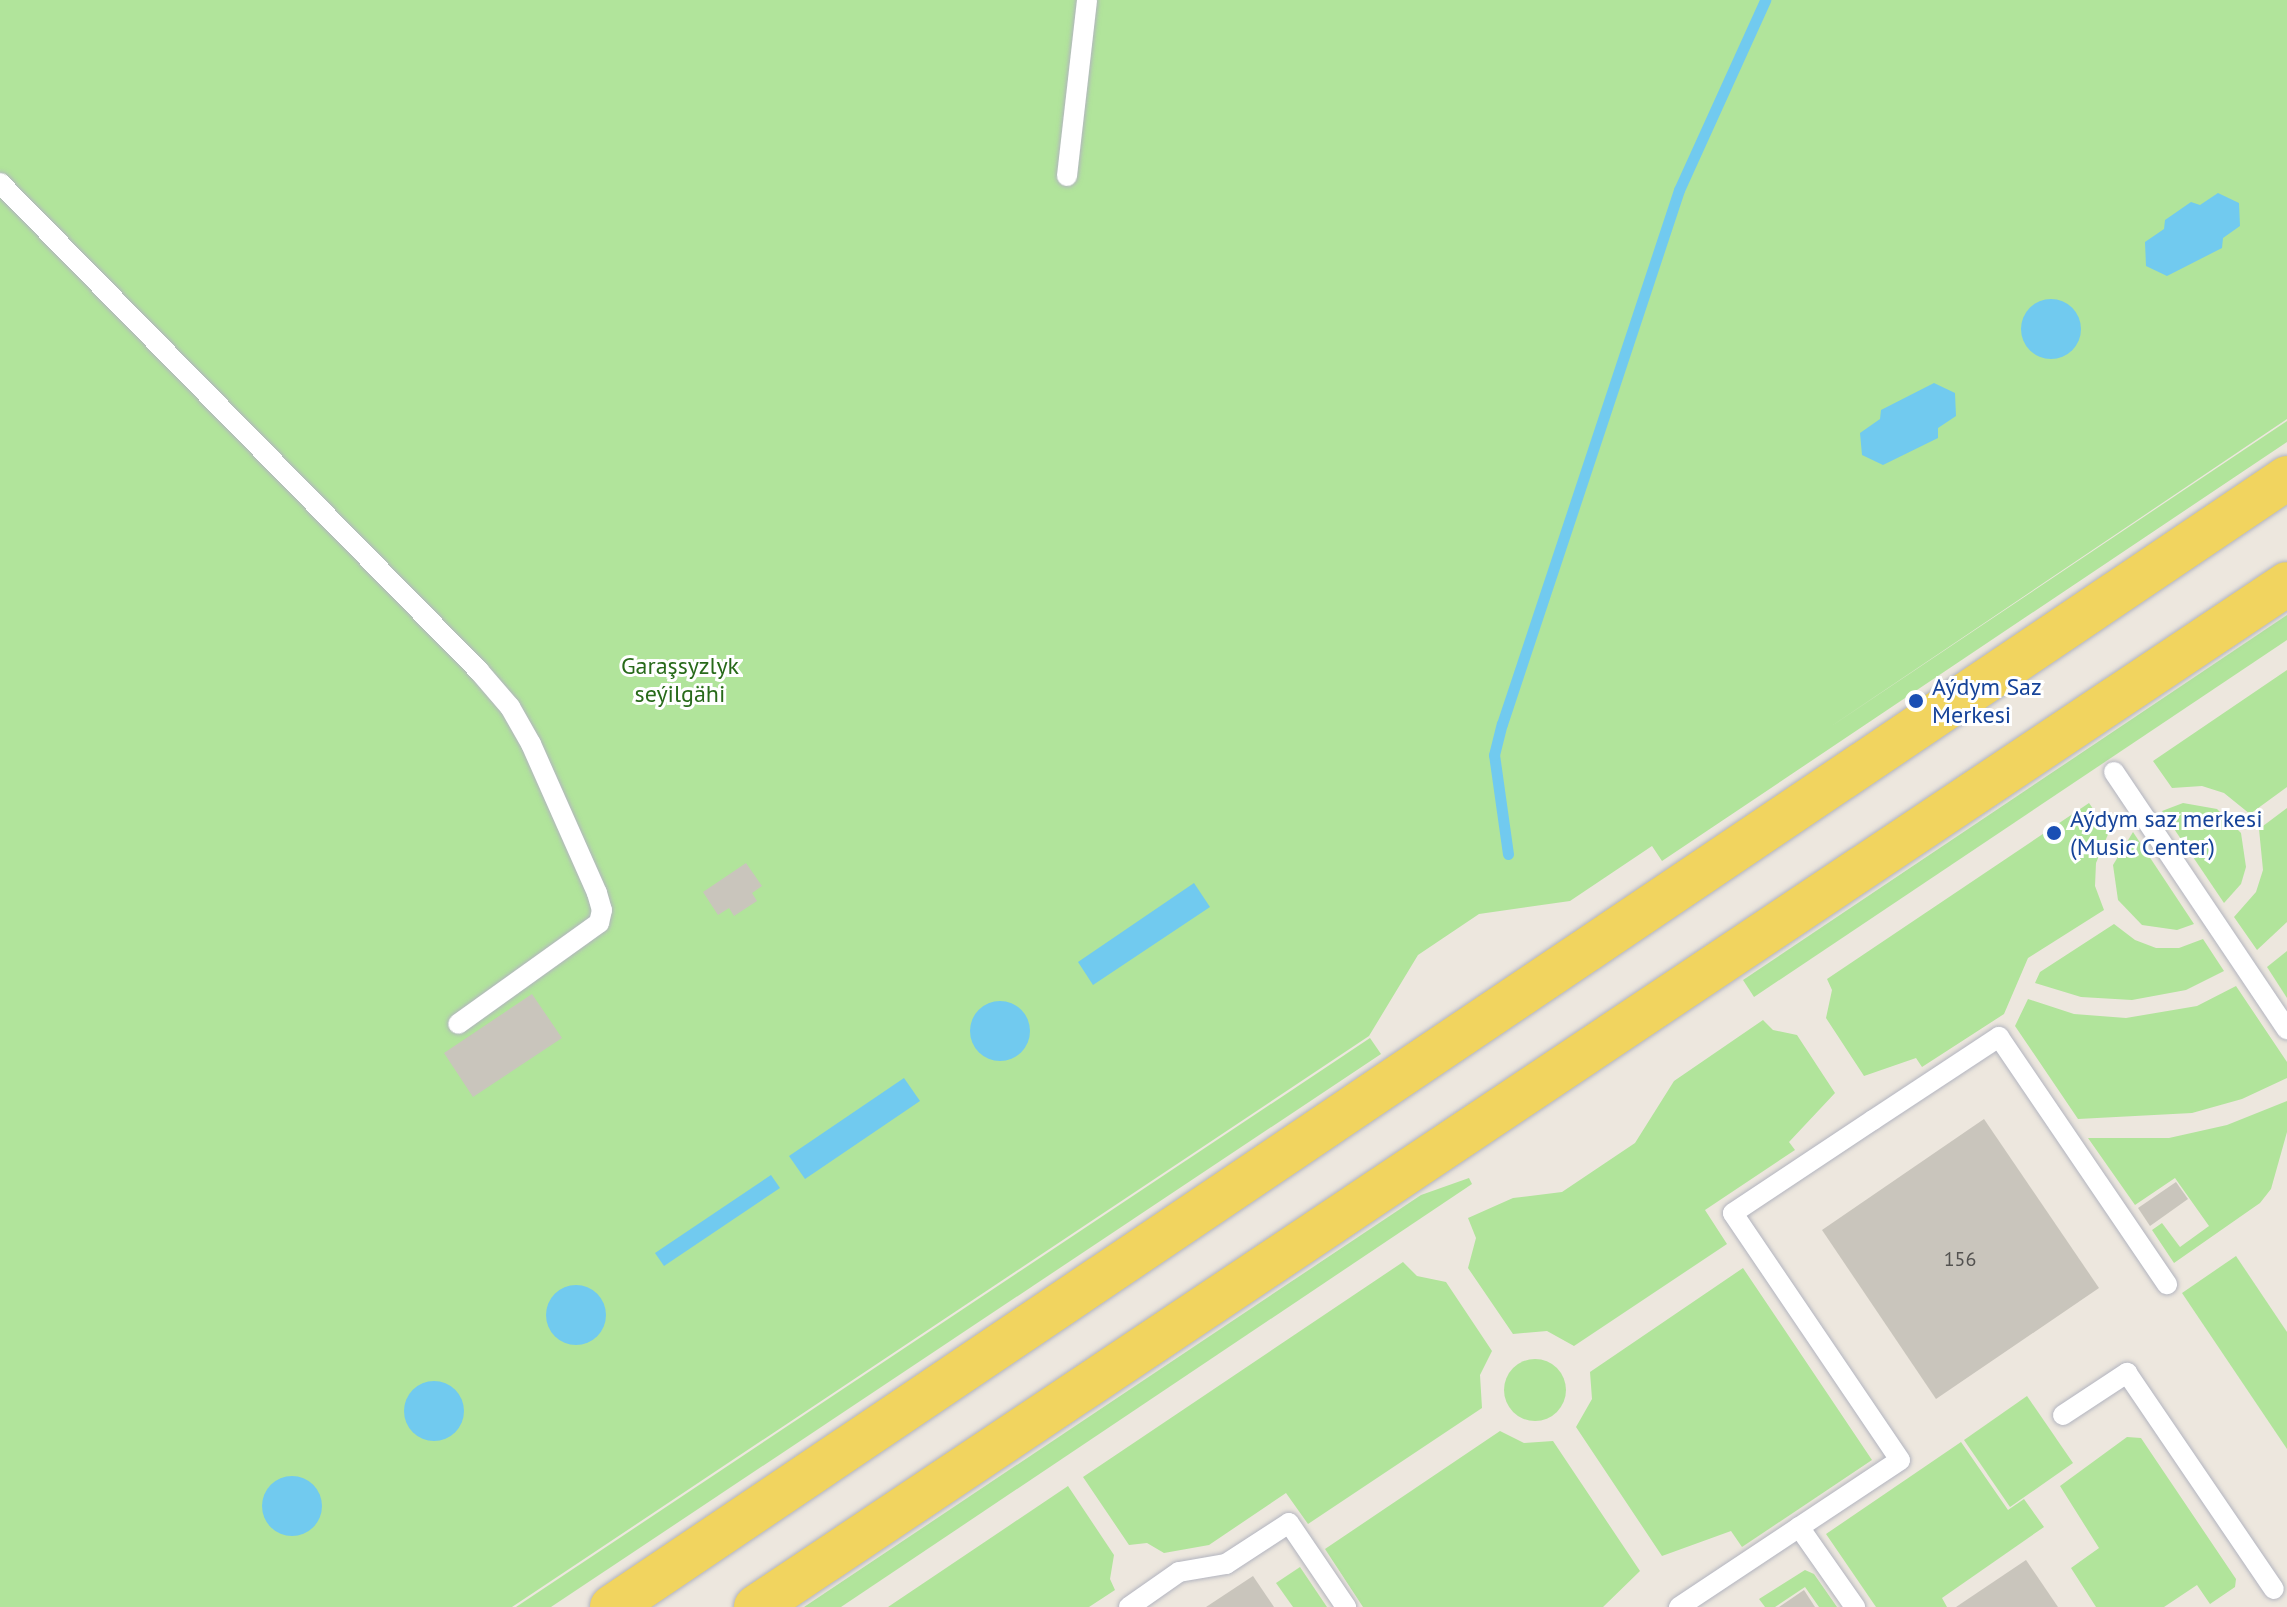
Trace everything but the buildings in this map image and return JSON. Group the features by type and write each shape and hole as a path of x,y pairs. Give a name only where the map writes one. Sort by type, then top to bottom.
{"main road":[{"path":"612,1607 2287,478"},
{"path":"756,1607 2287,584"}],"lane":[{"path":"1067,176 1087,0"},
{"path":"0,183 479,671 510,707 531,744 597,893 602,910 599,923 458,1024"},
{"path":"2114,772 2287,1029"},
{"path":"1679,1607 1900,1460 1733,1213 1949,1070 1999,1037 2167,1284"},
{"path":"2063,1415 2127,1373 2274,1589"},
{"path":"1129,1607 1179,1572 1226,1564 1289,1523 1346,1607"},
{"path":"1799,1527 1855,1607"}],"green space":[{"name":"Garaşsyzlyk seýilgähi","path":"0,0 2287,0 2287,419 1824,731 2287,421 2287,442 1662,861 1652,846 1570,901 1479,914 1418,955 1369,1036 512,1607 0,1607"},
{"path":"2287,615 2287,640 1754,997 1743,980"},
{"path":"2287,670 2287,787 2250,814 2224,793 2202,786 2172,788 2153,761"},
{"path":"2089,803 2109,832 2096,863 2095,886 2104,910 2028,958 2004,1014 1922,1067 1916,1058 1864,1076 1826,1018 1832,990 1827,979"},
{"path":"2183,803 2217,809 2241,833 2246,867 2241,884 2224,903 2162,811"},
{"path":"2287,808 2287,922 2257,950 2234,917 2256,892 2263,870 2259,829"},
{"path":"2133,832 2194,924 2177,930 2142,925 2118,900 2113,865"},
{"path":"2114,924 2135,940 2156,948 2179,948 2203,939 2224,971 2186,990 2132,1000 2081,997 2035,983 2040,972"},
{"path":"2287,951 2287,998 2267,967"},
{"path":"2236,986 2287,1062 2287,1078 2242,1099 2192,1113 2078,1119 2015,1026 2028,999 2074,1014 2126,1018 2197,1006"},
{"path":"1763,1020 1773,1030 1797,1035 1835,1093 1789,1142 1795,1150 1705,1210 1727,1244 1574,1346 1547,1331 1513,1334 1468,1268 1476,1238 1468,1218 1513,1198 1562,1192 1635,1143 1674,1081"},
{"path":"1370,1038 1381,1054 551,1607 516,1607"},
{"path":"2287,1101 2287,1132 2271,1189 2260,1203 2174,1263 2152,1230 2162,1223 2180,1247 2209,1226 2175,1178 2135,1205 2088,1138 2169,1138 2227,1125"},
{"path":"1469,1178 1472,1184 841,1607 804,1607 1421,1195"},
{"path":"2236,1256 2287,1332 2287,1449 2182,1293"},
{"path":"1403,1262 1417,1276 1446,1282 1492,1351 1480,1375 1482,1408 1308,1524 1286,1493 1209,1545 1164,1553 1147,1543 1129,1545 1083,1477"},
{"path":"1743,1268 1872,1460 1742,1547 1731,1531 1662,1556 1576,1427 1592,1399 1590,1372"},
{"path":"1535,1359 1547,1361 1557,1368 1564,1378 1564,1402 1557,1412 1547,1419 1535,1421 1523,1419 1513,1412 1506,1402 1504,1390 1506,1378 1513,1368 1523,1361"},
{"path":"2027,1396 2073,1463 2010,1507 1964,1440"},
{"path":"1500,1431 1524,1443 1553,1441 1640,1571 1603,1607 1363,1607 1325,1549"},
{"path":"2127,1437 2141,1438 2236,1579 2235,1587 2210,1604 2197,1585 2164,1607 2096,1607 2071,1568 2099,1548 2060,1486"},
{"path":"1961,1442 2008,1510 2024,1499 2044,1527 1942,1598 1947,1607 1876,1607 1826,1534"},
{"path":"1068,1486 1114,1555 1110,1579 1115,1590 1089,1607 888,1607"},
{"path":"1300,1567 1327,1607 1293,1607 1276,1583"},
{"path":"1805,1570 1814,1574 1837,1607 1819,1607 1805,1587 1775,1607 1765,1607 1759,1599"}],"water":[{"path":"2218,193 2239,203 2240,226 2223,238 2222,248 2167,276 2146,266 2145,242 2164,229 2165,220 2191,202 2200,205"},
{"path":"2051,299 2062,301 2072,308 2079,318 2079,340 2072,350 2062,357 2051,359 2040,357 2030,350 2023,340 2021,329 2023,318 2030,308 2040,301"},
{"path":"1934,383 1955,393 1956,416 1938,428 1938,438 1883,465 1862,455 1860,433 1880,419 1881,410"},
{"path":"1194,883 1210,907 1093,985 1078,962"},
{"path":"1000,1001 1011,1003 1021,1010 1028,1020 1028,1042 1021,1052 1011,1059 1000,1061 989,1059 979,1052 972,1042 970,1031 972,1020 979,1010 989,1003"},
{"path":"904,1078 920,1101 805,1179 789,1156"},
{"path":"771,1175 780,1188 664,1266 655,1253"},
{"path":"576,1285 587,1287 597,1294 604,1304 604,1326 597,1336 587,1343 576,1345 565,1343 555,1336 548,1326 546,1315 548,1304 555,1294 565,1287"},
{"path":"434,1381 445,1383 455,1390 462,1400 462,1422 455,1432 445,1439 434,1441 423,1439 413,1432 406,1422 404,1411 406,1400 413,1390 423,1383"},
{"path":"292,1476 303,1478 313,1485 320,1495 320,1517 313,1527 303,1534 292,1536 281,1534 271,1527 264,1517 262,1506 264,1495 271,1485 281,1478"}],"waterway":[{"path":"1508,854 1494,755 1502,724 1679,190 1765,0"}],"place":[{"name":"Aýdym Saz Merkesi","path":"1916,701"},
{"name":"Aýdym saz merkesi (Music Center)","path":"2054,833"}]}
